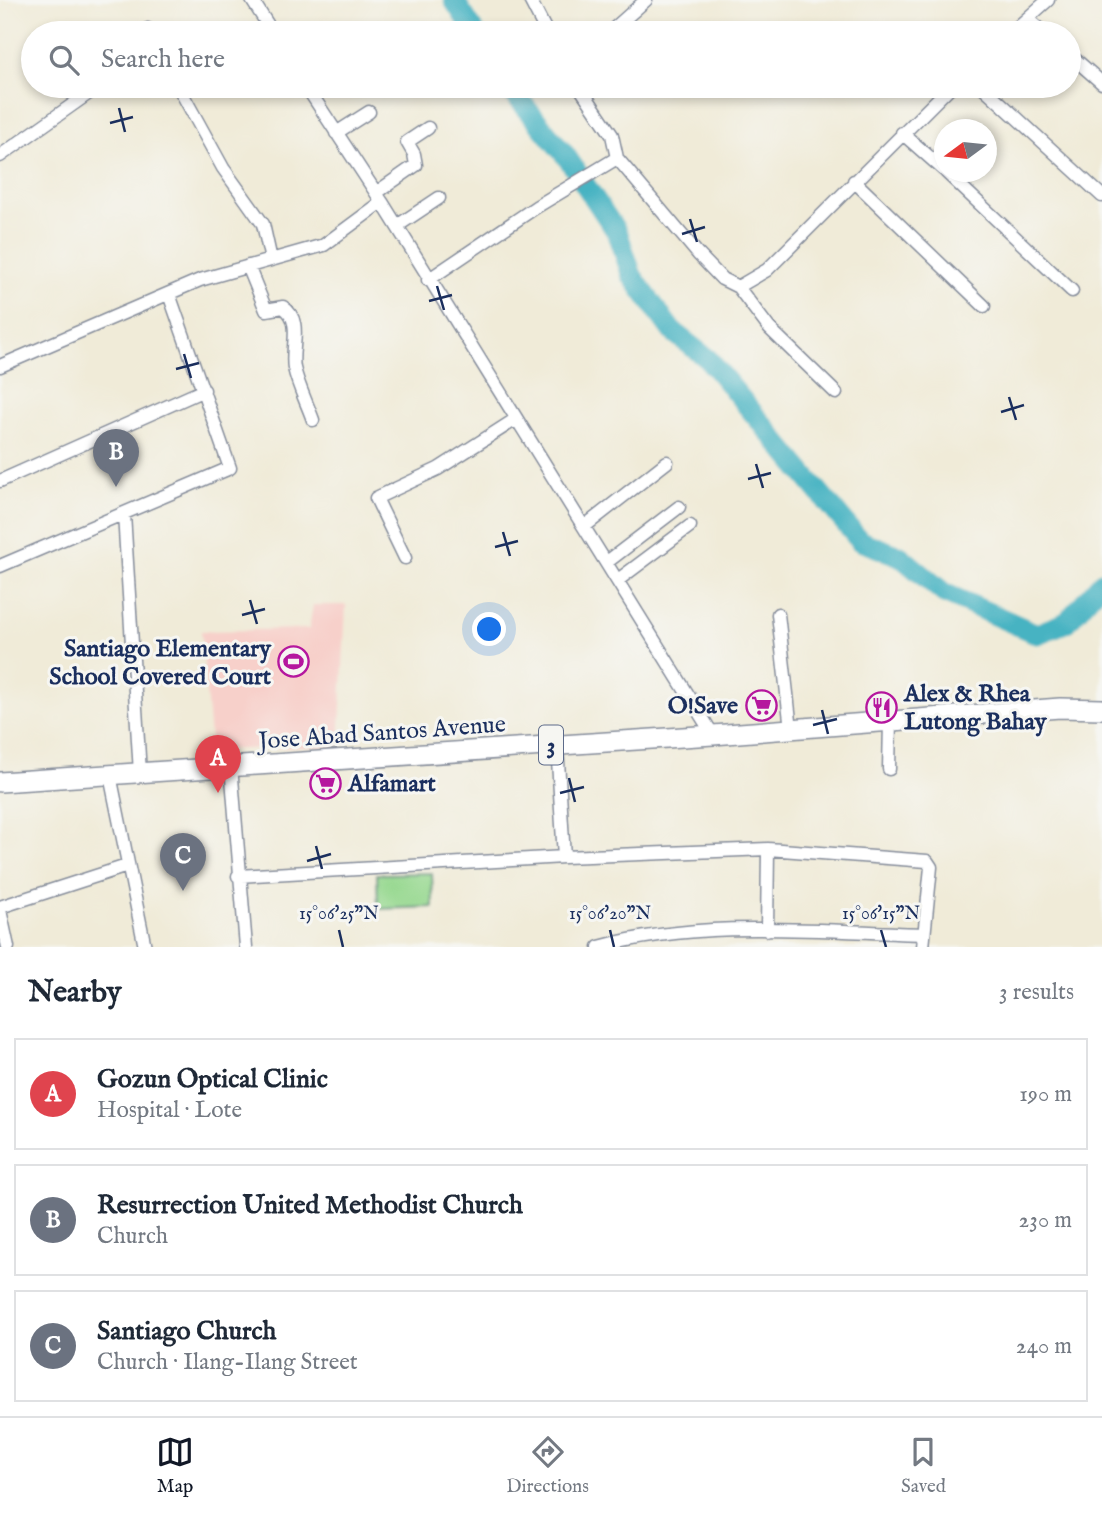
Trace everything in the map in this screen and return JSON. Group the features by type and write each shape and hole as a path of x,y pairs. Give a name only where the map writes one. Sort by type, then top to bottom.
{"highway":[{"name":"Jose Abad Santos Avenue","path":"0,782 713,735 1060,708 1102,709"}],"street":[{"path":"251,0 265,21"},
{"path":"530,0 541,21"},
{"path":"622,21 646,0"},
{"path":"1025,21 1048,0"},
{"path":"1081,65 1102,83"},
{"path":"0,156 82,98"},
{"path":"185,98 223,168 262,224 271,260"},
{"path":"314,98 379,197 428,280 585,526 713,735"},
{"path":"587,98 612,135 617,158 705,262 722,279 738,287 769,328 836,393"},
{"path":"738,287 767,270 938,98"},
{"path":"995,98 1102,196"},
{"path":"336,133 369,112"},
{"path":"0,366 200,280 324,245 416,165 414,154 407,142 428,128"},
{"path":"902,133 934,161"},
{"path":"428,280 564,188 617,158"},
{"path":"854,181 984,306"},
{"path":"957,182 1072,291"},
{"path":"397,226 439,198"},
{"path":"248,266 266,310 283,307 292,316 295,329 294,367 313,420"},
{"path":"0,566 230,468 169,294"},
{"path":"0,481 204,390"},
{"path":"405,558 376,498 438,469 516,419"},
{"path":"585,526 667,461"},
{"path":"607,562 679,508"},
{"path":"124,514 140,773"},
{"path":"618,580 690,526"},
{"path":"778,614 791,729"},
{"path":"889,769 890,721"},
{"path":"557,745 564,857"},
{"path":"231,766 238,877 246,947"},
{"path":"110,775 145,947"},
{"path":"238,877 564,857 768,849 927,861 931,867 924,941 768,930 649,935 599,947"},
{"path":"768,849 768,930"},
{"path":"8,947 0,909 127,866"}],"shaded area":[{"path":"313,605 346,605 339,746 211,750 201,631 309,629"}],"green space":[{"path":"432,873 433,907 378,909 377,874"}],"waterway":[{"path":"454,0 467,21"},
{"path":"518,98 566,156 618,234 632,276 672,331 708,359 860,541 900,556 944,593 1037,634 1067,622 1102,582"}],"place":[{"name":"Resurrection United Methodist Church","path":"116,487"},
{"name":"Santiago Elementary School Covered Court","path":"294,662"},
{"name":"O!Save","path":"761,705"},
{"name":"Alex & Rhea Lutong Bahay","path":"881,707"},
{"name":"Alfamart","path":"325,783"},
{"name":"Gozun Optical Clinic","path":"218,793"},
{"name":"Santiago Church","path":"183,891"}]}
